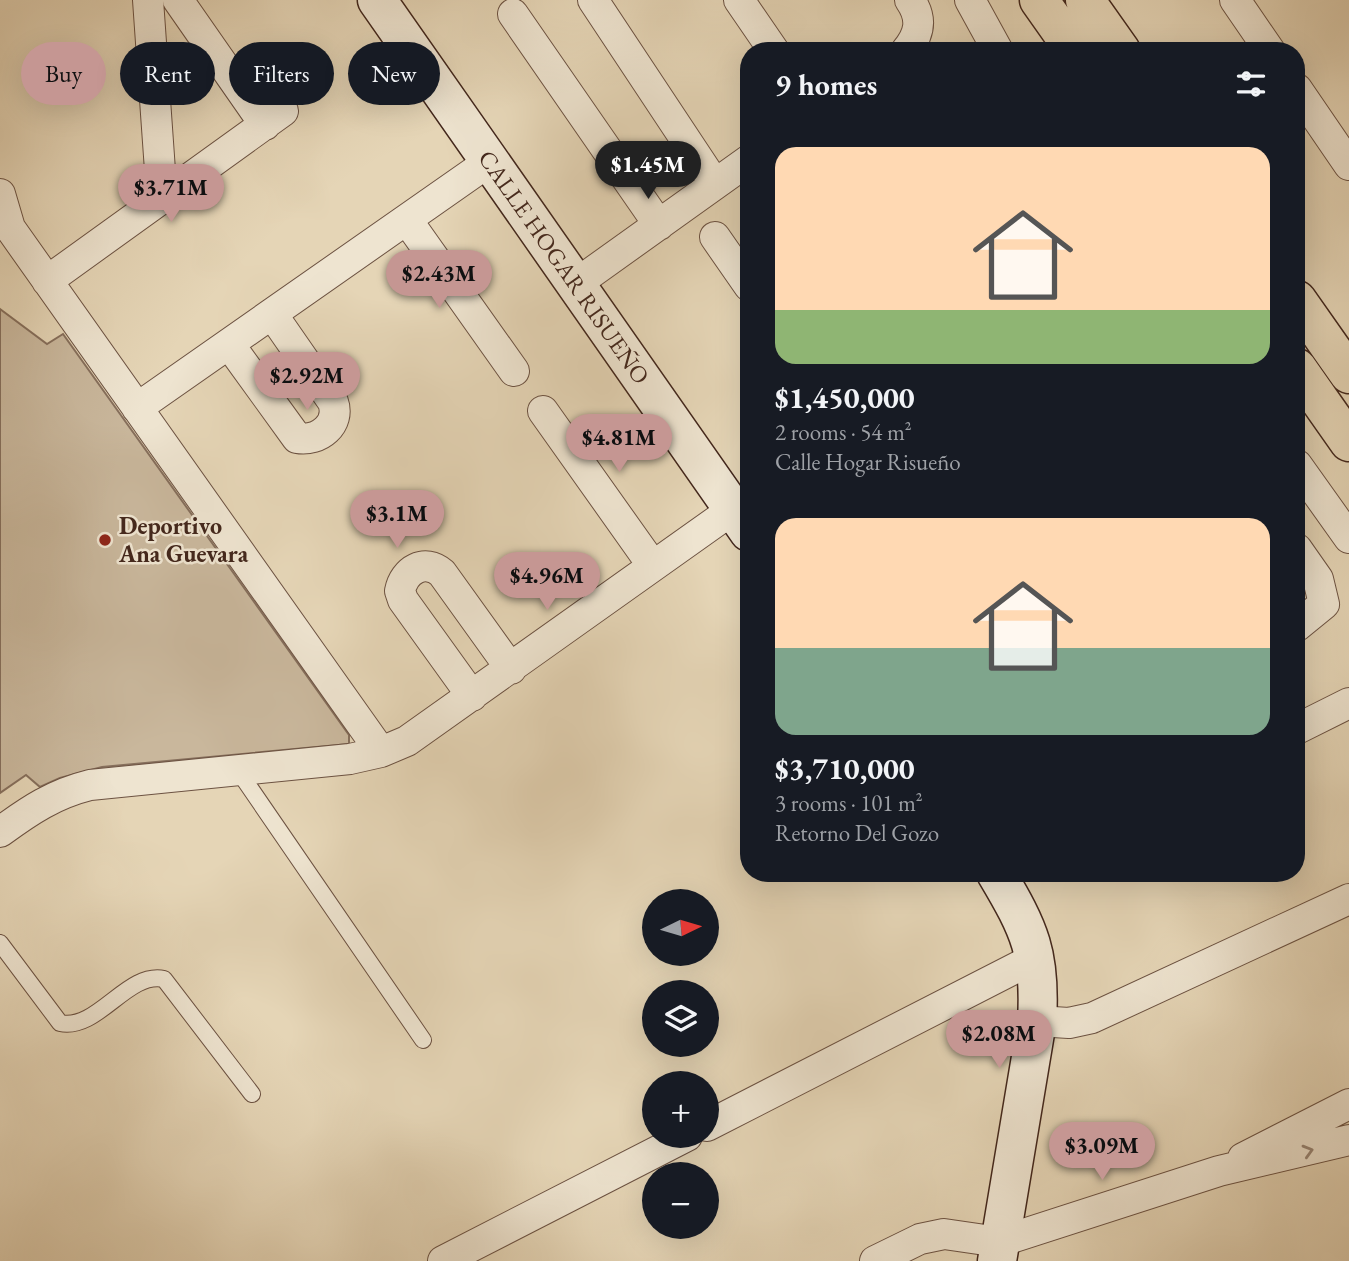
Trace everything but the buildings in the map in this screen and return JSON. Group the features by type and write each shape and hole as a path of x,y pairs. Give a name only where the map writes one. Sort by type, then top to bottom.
{"highway":[{"path":"1039,0 1069,42"},
{"path":"1085,0 1115,42"},
{"path":"1305,311 1349,374"},
{"path":"1305,379 1349,442"}],"street":[{"path":"148,0 162,199"},
{"path":"47,281 274,118 178,0"},
{"name":"CALLE HOGAR RISUEÑO","path":"377,0 740,509"},
{"path":"593,0 715,184"},
{"path":"738,0 768,42"},
{"path":"910,0 920,21 917,37 913,42"},
{"path":"970,0 994,42"},
{"path":"1235,0 1264,42"},
{"path":"513,14 659,225"},
{"path":"1305,101 1349,164"},
{"path":"137,408 490,161"},
{"path":"577,283 740,166"},
{"path":"0,194 10,228 381,752"},
{"path":"407,220 514,372"},
{"path":"715,237 740,273"},
{"path":"229,344 289,432 297,438 307,440 322,433 334,421 332,402 272,314"},
{"path":"543,411 653,566"},
{"path":"1305,476 1349,538"},
{"path":"0,832 40,802 65,791 237,769 350,759 381,752 407,741 653,566 740,515"},
{"path":"1305,560 1318,579 1324,604 1305,619"},
{"path":"472,696 400,591 402,582 416,568 425,565 442,573 511,669"},
{"path":"1305,725 1349,703"},
{"path":"998,1251 1037,1021 1037,957 1027,929 1002,882"},
{"path":"1037,1021 1069,1023 1092,1018 1349,899"},
{"path":"719,1120 1037,957"},
{"path":"1219,1171 1284,1134 1349,1104"},
{"path":"875,1261 920,1239 944,1234 998,1251 1219,1171 1349,1140"},
{"path":"443,1261 664,1148"}],"lane":[{"path":"237,769 423,1040"},
{"path":"0,943 60,1023 78,1022 147,980 155,977 164,979 252,1094"}],"shaded area":[{"name":"Deportivo Ana Guevara","path":"0,309 47,344 63,334 349,735 349,744 102,767 60,778 40,787 26,775 0,793"}],"place":[{"name":"Deportivo Ana Guevara","path":"105,540"}]}
